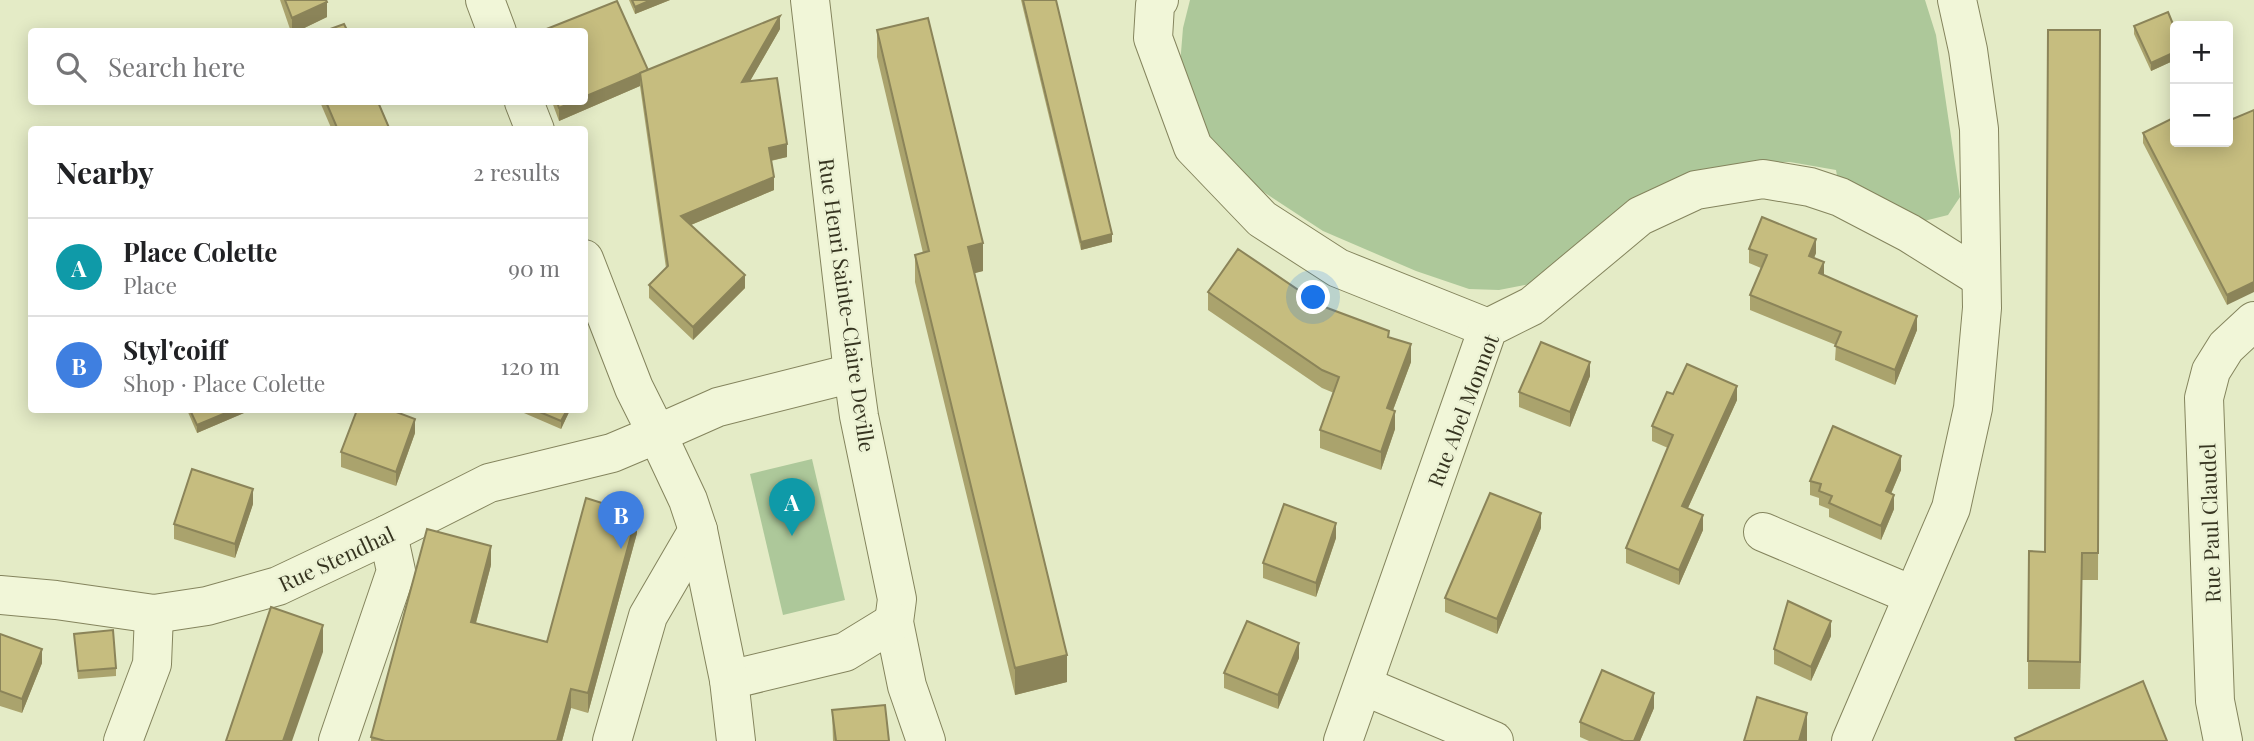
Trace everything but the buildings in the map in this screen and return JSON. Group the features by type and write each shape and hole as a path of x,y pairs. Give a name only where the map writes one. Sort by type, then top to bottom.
{"street":[{"path":"485,0 496,28"},
{"path":"811,12 841,0"},
{"path":"1851,741 1951,508 1970,420 1982,308 1979,129 1968,50 1957,0"},
{"path":"1153,2 1153,38 1193,147 1262,219 1338,268 1488,328"},
{"name":"Rue Henri Sainte-Claire Deville","path":"811,12 859,416 897,599 894,622 907,686 926,741"},
{"path":"525,105 533,126"},
{"name":"Rue Abel Monnot","path":"1343,741 1488,328 1532,306 1640,216 1696,190 1763,179 1810,187 1840,197 1909,233 1981,278"},
{"path":"588,269 634,388 688,500 698,530 729,680 736,741"},
{"name":"Rue Paul Claudel","path":"2223,741 2216,701 2204,398 2211,372 2226,347 2254,321"},
{"name":"Rue Stendhal","path":"0,595 154,614 207,606 278,586 489,483 612,453 718,407 853,373"},
{"path":"612,741 648,616 698,530"},
{"path":"1763,532 1912,595"},
{"path":"338,741 396,570 388,534"},
{"path":"123,741 152,664 154,614"},
{"path":"729,680 845,652 894,622"},
{"path":"1364,686 1494,741"}],"green space":[{"path":"1190,0 1925,0 1936,35 1960,197 1948,215 1920,222 1839,187 1836,170 1790,162 1766,162 1530,284 1499,290 1469,289 1416,271 1323,231 1256,187 1211,138 1192,101 1180,65 1183,28"},
{"path":"812,459 845,600 783,615 750,474"}],"place":[{"name":"Place Colette","path":"792,536"},
{"name":"Styl'coiff","path":"621,549"}]}
